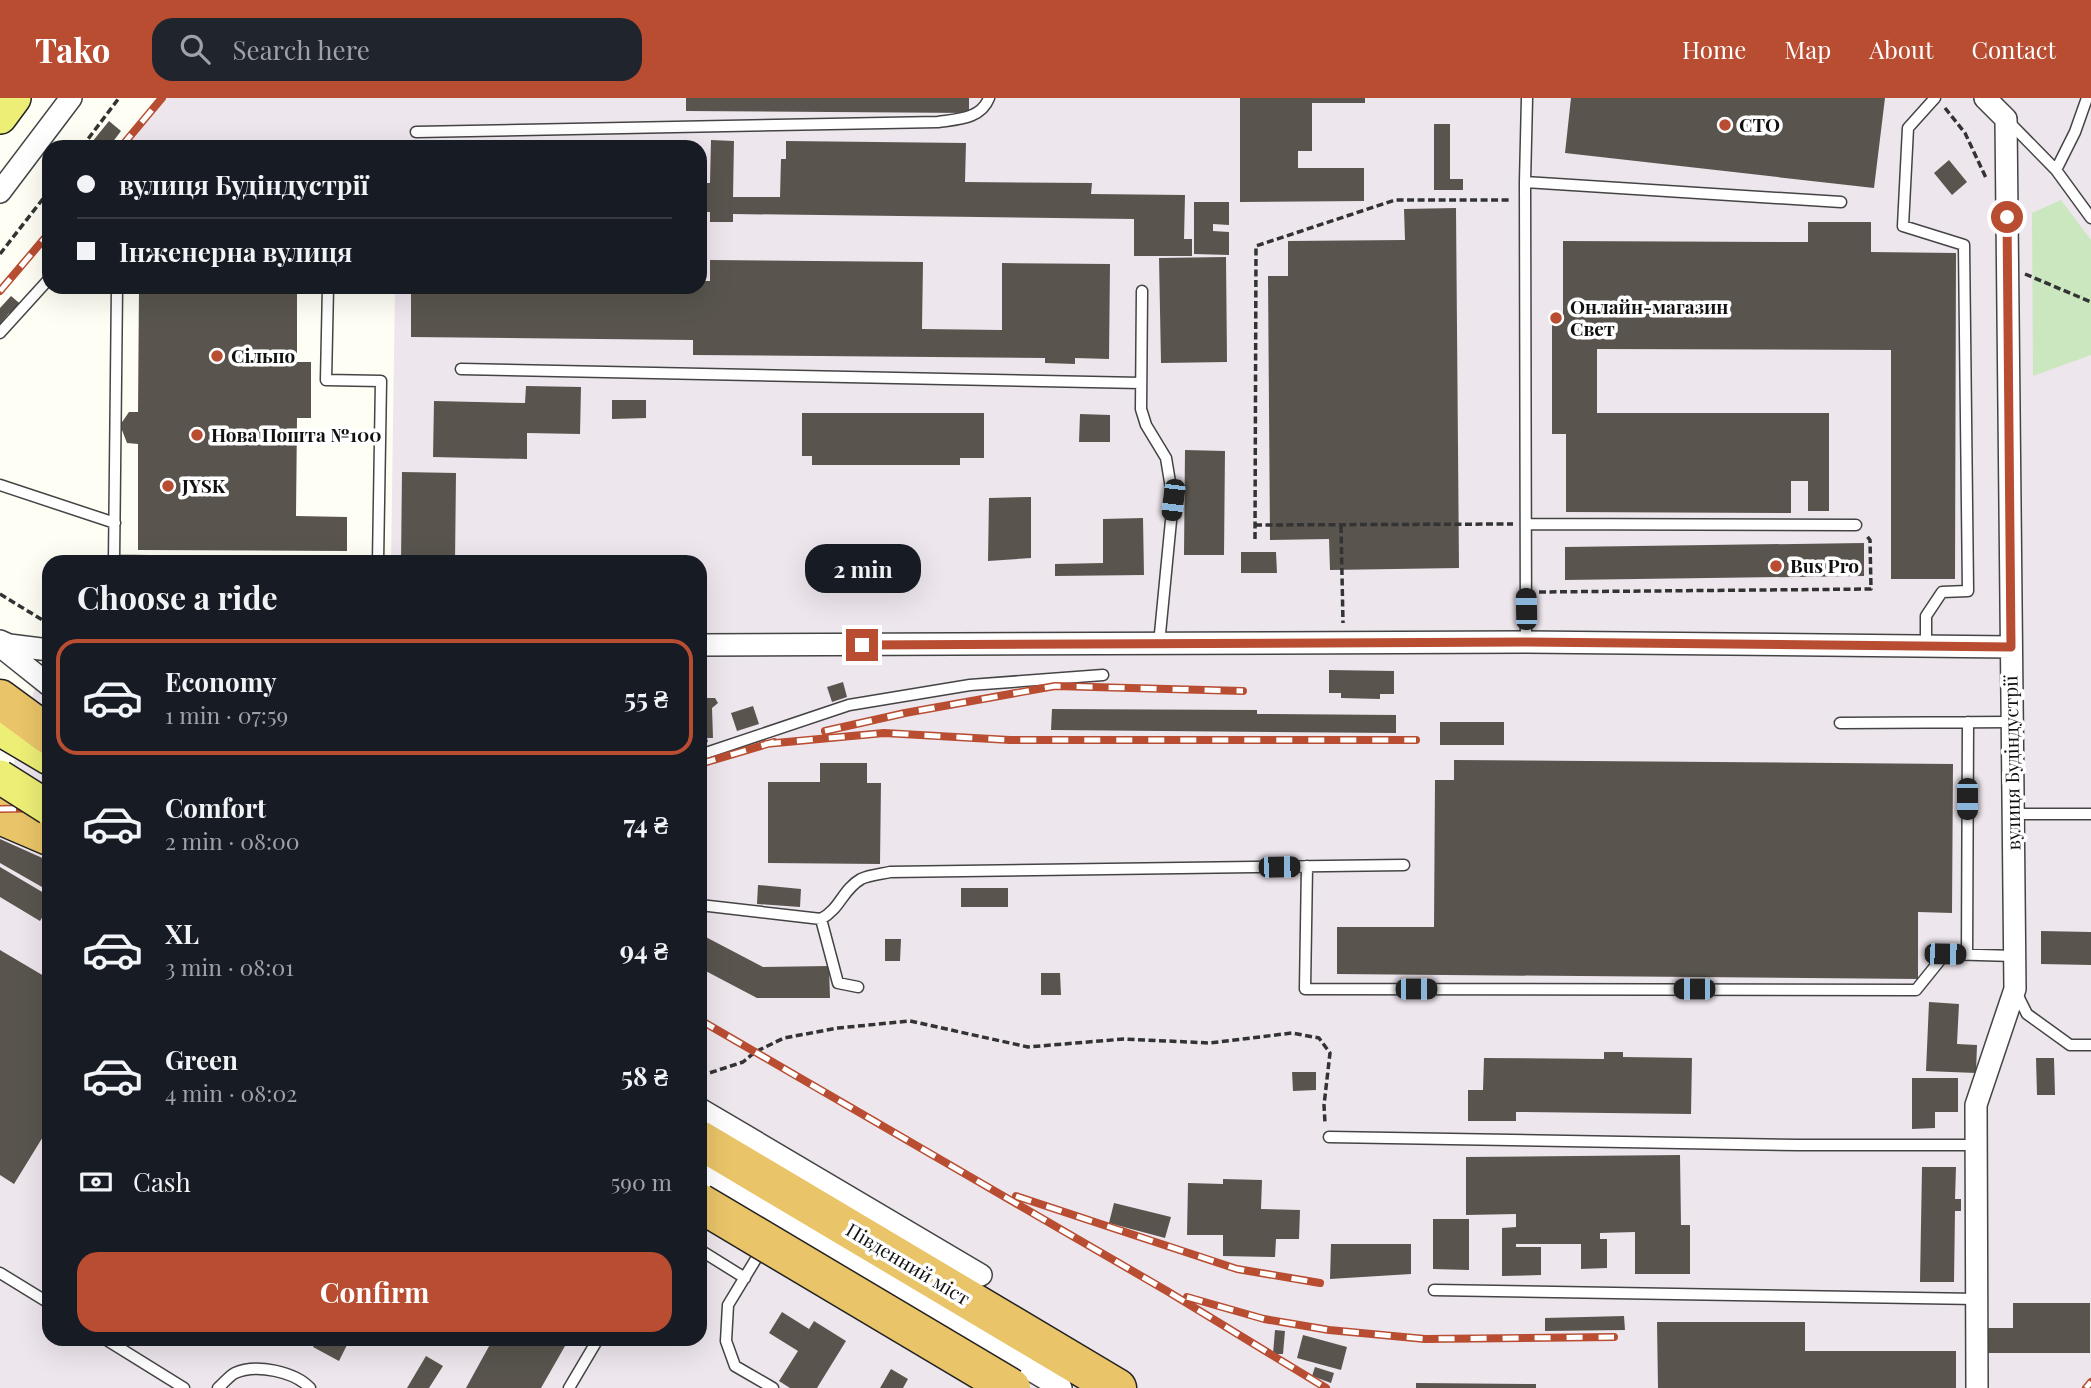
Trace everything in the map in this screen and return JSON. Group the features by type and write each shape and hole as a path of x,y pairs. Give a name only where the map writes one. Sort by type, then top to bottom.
{"highway":[{"path":"0,699 42,729"},
{"path":"0,815 39,839"},
{"name":"Південний міст","path":"707,1144 1116,1388"},
{"path":"707,1188 1011,1388"}],"main road":[{"path":"0,117 14,98"},
{"path":"0,729 42,754"},
{"path":"0,777 42,804"}],"street":[{"path":"0,192 71,98"},
{"path":"1984,98 2006,119"},
{"name":"вулиця Будіндустрії","path":"1977,1388 1976,1105 2015,989 2006,119"},
{"path":"707,645 1526,642 2011,647"},
{"path":"0,643 42,649"},
{"path":"0,643 42,679"},
{"path":"707,1113 981,1275"},
{"path":"707,1187 780,1220 1061,1388"}],"lane":[{"path":"416,132 938,122 972,117 986,106 989,98"},
{"path":"1526,642 1527,98"},
{"path":"1926,646 1926,616 1942,592 1968,591 1964,245 1903,226 1908,128 1936,98"},
{"path":"2056,170 2076,132 2087,98"},
{"path":"2006,119 2056,170 2091,218"},
{"path":"1525,182 1841,202"},
{"path":"0,333 42,287"},
{"path":"1142,291 1141,409 1146,425 1166,458 1173,500 1159,644"},
{"path":"114,555 117,294"},
{"path":"328,294 326,380 381,381 379,555"},
{"path":"461,369 1141,383"},
{"path":"0,485 115,523"},
{"path":"1526,524 1856,525"},
{"path":"707,753 849,705 970,685 1103,675"},
{"path":"1967,955 1968,722"},
{"path":"1840,723 2012,722"},
{"path":"2013,814 2091,814"},
{"path":"0,824 39,839"},
{"path":"707,906 821,919 834,912 845,892 863,878 890,872 1404,865"},
{"path":"1307,866 1305,989 1916,990 1945,954 2014,956"},
{"path":"821,919 838,984 858,987"},
{"path":"2015,989 2027,1014 2070,1045 2091,1045"},
{"path":"1329,1138 1976,1145"},
{"path":"772,1388 735,1366 726,1341 728,1305 780,1220"},
{"path":"707,1254 745,1278"},
{"path":"0,1273 42,1299"},
{"path":"1434,1290 1977,1299"},
{"path":"116,1346 184,1388"},
{"path":"569,1388 593,1346"},
{"path":"218,1388 235,1373 257,1369 283,1373 310,1388"}],"path":[{"path":"87,140 118,98"},
{"path":"0,254 42,200"},
{"path":"1255,539 1256,246 1395,200 1525,200"},
{"path":"2007,266 2091,302"},
{"path":"1255,525 1526,524"},
{"path":"1341,525 1343,632"},
{"path":"1526,592 1871,589 1870,540 1856,525"},
{"path":"0,594 42,620"},
{"path":"707,1074 743,1062 755,1052 784,1038 838,1028 910,1021 1028,1047 1124,1039 1210,1043 1292,1033 1319,1038 1329,1053 1324,1105 1329,1138"}],"shaded area":[{"path":"162,98 2091,98 2091,1388 0,1388 0,813 42,663 42,1346 707,1346 707,555 391,555 395,294 707,294 707,140 131,140"}],"green space":[{"path":"2061,200 2091,240 2091,355 2033,376 2032,213"}],"building":[{"path":"686,98 969,98 969,113 686,111"},
{"path":"1240,98 1365,98 1365,103 1312,103 1312,151 1298,151 1298,168 1364,168 1364,201 1240,202"},
{"name":"СТО","path":"1571,98 1885,98 1874,188 1565,153"},
{"path":"109,121 121,131 114,140 94,140"},
{"path":"1434,124 1450,124 1450,179 1463,179 1463,190 1434,190"},
{"path":"711,140 734,141 733,197 780,197 781,159 786,159 786,141 966,143 965,182 1092,183 1091,194 1185,195 1184,239 1192,239 1192,256 1134,256 1134,219 733,214 733,222 710,222 710,212 707,212 707,183 710,183"},
{"path":"1949,160 1967,182 1952,195 1934,173"},
{"path":"1194,202 1229,202 1229,225 1213,224 1213,231 1229,232 1229,255 1194,254"},
{"path":"1456,208 1459,568 1330,570 1329,539 1270,540 1268,276 1288,276 1288,241 1405,240 1404,209"},
{"path":"1808,222 1871,222 1871,252 1956,253 1955,579 1891,579 1891,350 1597,349 1597,413 1829,413 1829,511 1808,511 1808,481 1791,481 1791,513 1566,512 1566,434 1552,434 1552,317 1563,317 1563,241 1808,242"},
{"path":"1226,257 1227,362 1161,363 1159,258"},
{"path":"710,260 923,262 922,329 1002,330 1002,263 1110,264 1109,359 1075,358 1075,364 1045,363 1045,358 693,355 693,340 411,337 411,294 707,294 707,281 710,281"},
{"path":"139,294 297,294 297,362 311,362 311,418 297,418 296,516 347,517 347,551 138,550 138,444 127,443 120,425 129,412 138,412"},
{"path":"11,296 23,306 13,317 9,313 0,324 0,308"},
{"path":"526,386 581,387 580,434 527,433 527,459 433,457 434,401 525,403"},
{"path":"612,400 646,400 646,418 612,419"},
{"path":"802,413 984,413 984,458 960,458 960,465 812,465 812,456 802,456"},
{"path":"1080,414 1110,415 1110,442 1079,442"},
{"path":"1185,450 1225,451 1224,555 1184,555"},
{"path":"402,472 456,473 455,555 401,555"},
{"path":"1031,497 1031,558 988,561 989,498"},
{"path":"1143,518 1144,575 1055,576 1055,564 1103,563 1103,519"},
{"path":"1864,543 1864,576 1565,580 1565,547"},
{"path":"1241,552 1276,552 1277,573 1241,573"},
{"path":"1329,670 1394,671 1394,694 1380,694 1380,699 1341,698 1341,693 1329,693"},
{"path":"843,682 847,697 832,702 827,687"},
{"path":"707,698 715,698 718,703 712,708 713,738 707,738"},
{"path":"753,706 759,724 737,731 731,713"},
{"path":"1052,709 1257,710 1257,714 1396,715 1396,733 1051,730"},
{"path":"1440,722 1504,722 1504,745 1440,745"},
{"path":"1454,760 1953,764 1952,913 1918,912 1918,979 1337,974 1337,927 1434,927 1435,780 1454,780"},
{"path":"820,763 867,763 867,783 881,783 880,864 768,863 768,782 820,782"},
{"path":"0,839 42,858 42,887 0,863"},
{"path":"0,867 42,892 42,918 40,921 0,897"},
{"path":"758,885 801,889 800,907 757,904"},
{"path":"961,888 1008,888 1008,907 961,907"},
{"path":"2041,931 2091,932 2091,965 2041,964"},
{"path":"707,938 763,967 829,966 830,998 757,998 707,972"},
{"path":"885,939 901,939 900,961 885,961"},
{"path":"0,950 42,975 42,1138 14,1184 0,1175"},
{"path":"1041,973 1060,973 1061,995 1041,995"},
{"path":"1929,1002 1959,1004 1957,1044 1977,1045 1976,1073 1926,1071"},
{"path":"1604,1052 1623,1052 1623,1057 1692,1058 1691,1114 1516,1112 1516,1121 1468,1121 1468,1090 1483,1090 1484,1058 1604,1059"},
{"path":"2036,1058 2054,1058 2055,1095 2037,1095"},
{"path":"1292,1072 1316,1072 1316,1090 1293,1091"},
{"path":"1912,1078 1958,1078 1958,1112 1935,1112 1935,1128 1912,1129"},
{"path":"1680,1155 1681,1225 1690,1225 1690,1274 1635,1274 1635,1232 1600,1233 1600,1239 1607,1239 1607,1268 1581,1269 1581,1244 1516,1244 1516,1247 1541,1247 1541,1275 1502,1276 1502,1228 1516,1227 1516,1214 1466,1215 1466,1157"},
{"path":"1922,1167 1956,1167 1955,1199 1961,1199 1961,1211 1955,1211 1954,1282 1920,1282"},
{"path":"1223,1179 1262,1180 1261,1209 1300,1210 1299,1239 1276,1239 1275,1257 1223,1256 1223,1235 1187,1235 1188,1183 1223,1184"},
{"path":"1114,1203 1171,1217 1165,1238 1109,1223"},
{"path":"1433,1219 1469,1219 1469,1270 1433,1269"},
{"path":"1331,1244 1411,1244 1411,1274 1330,1279"},
{"path":"2013,1303 2090,1303 2090,1353 1987,1353 1987,1328 2013,1328"},
{"path":"782,1312 809,1329 814,1321 846,1341 817,1388 790,1388 779,1381 798,1351 769,1333"},
{"path":"1624,1316 1625,1330 1545,1331 1545,1318"},
{"path":"1657,1322 1805,1322 1805,1351 1956,1351 1956,1388 1658,1388"},
{"path":"1275,1330 1285,1331 1283,1354 1273,1354"},
{"path":"1303,1335 1347,1347 1341,1370 1297,1358"},
{"path":"314,1346 346,1346 339,1361"},
{"path":"489,1346 565,1346 541,1388 466,1388"},
{"path":"426,1356 443,1366 429,1388 407,1388"},
{"path":"1315,1367 1334,1373 1331,1383 1312,1376"},
{"path":"891,1369 908,1379 903,1388 880,1388"},
{"path":"1416,1383 1536,1384 1536,1388 1416,1388"}],"railway":[{"path":"127,140 162,98"},
{"path":"0,291 42,241"},
{"path":"825,731 905,713 1055,686 1243,691"},
{"path":"765,744 884,733 1010,740 1416,740"},
{"path":"707,762 774,742"},
{"path":"0,809 42,808"},
{"path":"707,1024 1167,1291 1326,1388"},
{"path":"1016,1196 1237,1269 1320,1283"},
{"path":"1187,1297 1264,1319 1329,1330 1425,1339 1614,1337"},
{"path":"2086,1388 2091,1382"}],"place":[{"name":"СТО","path":"1725,125"},
{"name":"Онлайн-магазин Свет","path":"1556,318"},
{"name":"Сільпо","path":"217,356"},
{"name":"Нова Пошта №100","path":"197,435"},
{"name":"JYSK","path":"168,486"},
{"name":"Bus Pro","path":"1776,566"}],"route":[{"path":"862,645 1526,642 2011,647 2007,217"}]}
